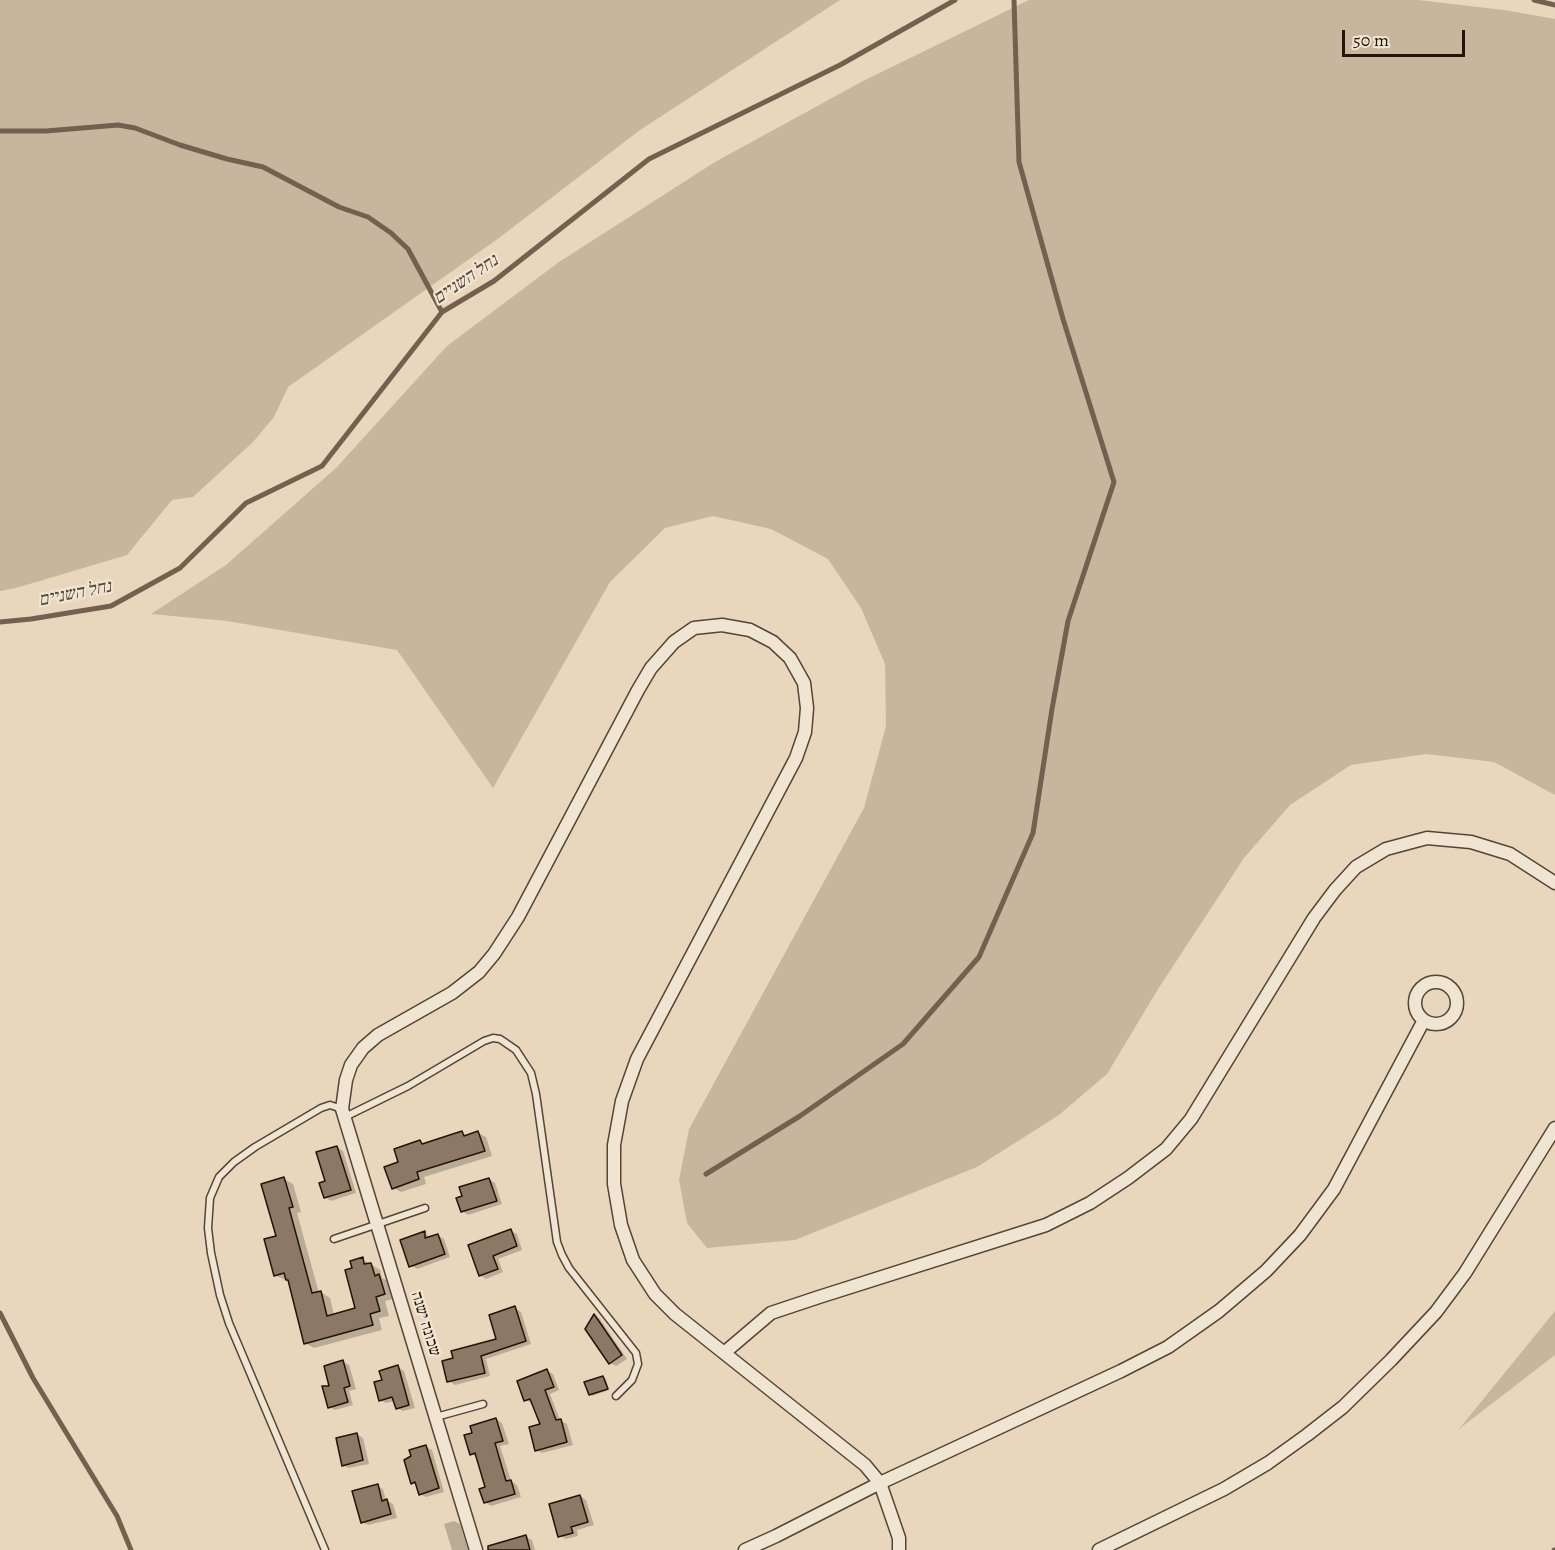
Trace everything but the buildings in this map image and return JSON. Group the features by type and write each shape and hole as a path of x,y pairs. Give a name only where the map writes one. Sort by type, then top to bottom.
{"street":[{"path":"343,1113 346,1080 351,1065 363,1048 378,1035 452,993 478,972 494,954 518,917 638,690 651,668 674,642 694,628 722,625 750,630 773,642 790,658 804,683 807,708 805,732 796,758 637,1059 622,1101 614,1145 614,1184 621,1225 633,1260 655,1294 675,1314 865,1465 880,1483 899,1538 899,1550"},
{"path":"724,1353 771,1313 1046,1225 1090,1203 1128,1178 1166,1149 1191,1119 1314,918 1335,890 1356,867 1386,849 1426,838 1471,842 1510,854 1555,883"},
{"path":"745,1550 880,1483 1121,1371 1168,1347 1219,1311 1266,1271 1293,1242 1334,1189 1424,1020"},
{"name":"שכונה ישנה","path":"343,1113 476,1550"},
{"path":"1099,1550 1224,1489 1268,1463 1343,1407 1436,1312 1465,1273 1555,1128"},
{"path":"765,1550 776,1536"}],"lane":[{"path":"325,1550 229,1323 215,1274 208,1228 210,1198 219,1177 234,1162 255,1147 321,1108 330,1105 343,1113 408,1086 492,1038 500,1039 516,1050 531,1073 536,1094 557,1242 562,1255 568,1268 636,1353 638,1364 632,1380 616,1396"},
{"path":"334,1239 425,1209"},
{"path":"436,1417 483,1404"}],"shaded area":[{"path":"0,0 840,0 640,130 499,238 288,387 274,417 253,442 193,497 172,500 127,555 0,591"},
{"path":"1029,0 1418,0 1504,10 1555,19 1555,795 1494,762 1426,754 1351,765 1290,805 1244,858 1158,989 1107,1074 1059,1115 977,1167 795,1240 707,1248 687,1223 679,1180 689,1129 864,808 886,726 885,664 861,608 828,559 771,529 713,516 665,528 610,582 493,788 397,650 227,621 151,614 226,565 336,468 447,346 559,262 715,162 863,81"},
{"path":"1555,1311 1555,1355 1459,1429"}],"waterway":[{"name":"נחל השניים","path":"0,622 111,606 180,568 246,503 322,466 442,312 494,281 649,159 840,65 955,0"},
{"path":"706,1174 800,1116 903,1044 979,957 1033,833 1068,621 1114,482 1063,319 1019,162 1014,0"},
{"name":"נחל השניים","path":"1534,0 1555,5"},
{"path":"0,131 46,131 118,125 135,128 227,159 263,167 339,207 368,217 391,233 408,249 442,312"},
{"path":"0,1313 33,1378 117,1516 131,1550"}]}
